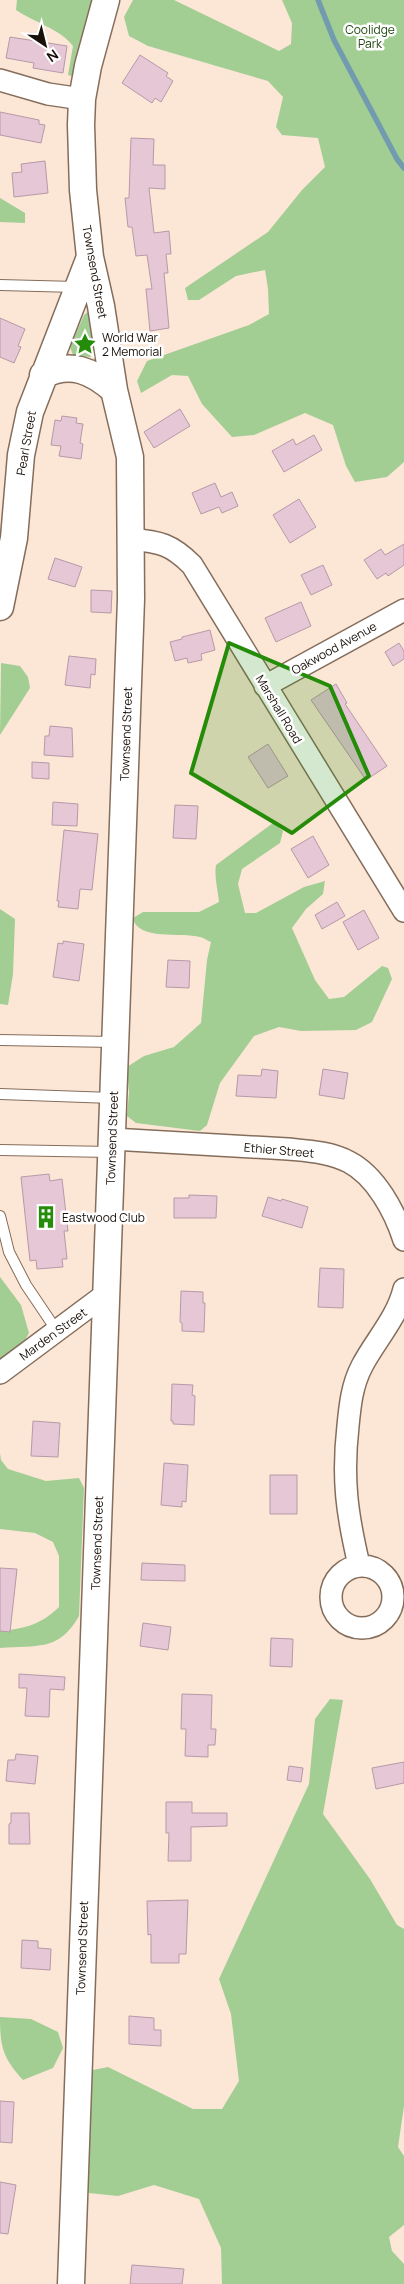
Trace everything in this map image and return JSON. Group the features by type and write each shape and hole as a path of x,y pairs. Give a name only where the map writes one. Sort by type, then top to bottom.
{"street":[{"name":"Townsend Street","path":"71,2284 131,599 130,457 114,390 90,257 82,182 82,99 88,66 106,0"},
{"path":"0,80 48,94 82,99"},
{"name":"Pearl Street","path":"0,607 14,538 25,433 30,412 90,257"},
{"path":"43,375 57,368 74,368 91,374 114,390"},
{"name":"Marshall Road","path":"131,539 163,543 174,548 192,565 404,911"},
{"name":"Oakwood Avenue","path":"265,686 404,610"},
{"name":"Ethier Street","path":"111,1146 295,1150 340,1158 357,1168 383,1196 396,1218 404,1240"},
{"path":"359,1566 345,1500 345,1450 350,1409 356,1379 396,1310 404,1290"},
{"name":"Marden Street","path":"0,1373 106,1294"}],"lane":[{"path":"0,285 78,287"},
{"path":"0,1040 115,1042"},
{"path":"0,1094 113,1098"},
{"path":"0,1150 111,1146"},
{"path":"0,1216 13,1259 26,1285 57,1331"}],"highlighted area":[{"path":"229,643 330,686 369,776 292,833 191,773"}],"green space":[{"path":"17,0 100,0 79,69 72,76 68,75 73,46 54,30 16,10"},
{"name":"Coolidge Park","path":"133,0 174,0 279,51 291,44 292,23 282,0 404,0 404,462 387,477 355,482 346,466 333,425 305,413 254,435 232,437 202,404 188,376 172,375 141,393 137,381 147,361 249,325 269,314 265,270 236,276 199,300 188,300 185,288 268,232 302,190 325,167 318,138 282,135 276,127 283,97 268,81 148,46 129,36 124,17"},
{"path":"0,198 25,213 25,223 0,222"},
{"path":"90,312 95,353 90,357 73,355 70,347 84,315"},
{"path":"1,663 20,666 28,677 30,688 0,735"},
{"path":"273,823 283,831 280,843 242,869 238,884 245,913 256,913 304,887 325,881 323,894 306,909 292,928 315,980 329,999 344,997 382,966 388,968 392,979 372,1022 356,1030 301,1031 279,1027 254,1036 220,1083 207,1125 200,1131 136,1123 127,1116 129,1093 127,1067 144,1056 174,1047 201,1023 207,960 211,942 201,937 151,933 136,925 133,918 143,912 199,912 219,902 216,865"},
{"path":"0,909 15,919 13,974 8,1005 0,1004"},
{"path":"0,1277 21,1305 29,1333 19,1351 0,1366"},
{"path":"0,1453 1,1460 8,1469 46,1481 79,1478 84,1488 79,1616 63,1636 46,1644 0,1648 0,1631 32,1625 46,1618 59,1607 59,1556 53,1542 35,1533 0,1529"},
{"path":"330,1699 343,1700 323,1814 370,1879 397,1925 404,1929 404,2106 398,2147 404,2156 404,2225 389,2237 392,2251 404,2264 404,2284 222,2284 221,2248 199,2199 154,2185 118,2196 89,2193 83,2177 87,2080 93,2070 108,2067 193,2109 222,2109 239,2081 231,2014 219,1979 309,1784 315,1719"},
{"path":"0,2017 31,2019 58,2032 63,2048 53,2068 23,2080 11,2065 4,2052"}],"building":[{"path":"10,37 67,46 63,73 33,68 34,63 6,58"},
{"path":"140,55 168,73 166,76 173,81 161,102 155,98 152,103 122,83"},
{"path":"0,112 39,120 39,124 45,125 41,143 0,135"},
{"path":"131,138 154,139 153,165 165,165 165,189 149,188 154,233 169,231 171,254 166,254 168,273 164,273 169,328 150,331 146,289 152,289 147,255 136,256 132,227 128,227 125,198 129,198"},
{"path":"45,161 48,193 14,197 12,173 22,172 21,164"},
{"path":"0,318 25,329 18,346 21,347 14,363 0,357"},
{"path":"180,409 190,426 154,448 144,432"},
{"path":"62,416 77,418 76,423 83,424 80,443 83,444 81,459 59,456 61,446 51,445 55,420 61,421"},
{"path":"314,435 322,450 284,472 272,451 293,439 296,445"},
{"path":"215,483 221,497 232,492 238,506 222,513 219,507 201,514 192,493"},
{"path":"299,499 316,527 290,543 273,515"},
{"path":"404,544 404,565 388,576 386,573 377,579 364,560 381,549 385,555"},
{"path":"55,558 82,567 75,587 48,579"},
{"path":"323,565 332,585 311,595 301,575"},
{"path":"91,590 112,591 111,613 91,612"},
{"path":"301,602 311,626 276,642 265,618"},
{"path":"210,630 215,650 201,654 202,660 188,663 187,658 175,661 170,642"},
{"path":"399,643 404,651 404,659 393,666 385,652"},
{"path":"69,656 96,659 95,675 91,674 90,688 65,685"},
{"path":"336,684 347,703 345,704 387,766 366,780 311,700"},
{"path":"50,726 72,728 73,757 44,755 45,736 49,736"},
{"path":"268,744 288,776 268,788 248,757"},
{"path":"32,762 49,763 49,779 32,778"},
{"path":"53,802 78,804 77,826 52,825"},
{"path":"175,805 198,806 196,839 173,838"},
{"path":"64,830 98,834 92,890 80,889 78,909 58,907"},
{"path":"313,836 329,865 308,878 291,849"},
{"path":"337,902 345,916 322,929 315,915"},
{"path":"364,910 379,938 358,950 343,922"},
{"path":"63,941 84,944 79,981 53,977 58,943 63,944"},
{"path":"168,960 190,961 189,988 166,987"},
{"path":"262,1069 278,1071 276,1098 236,1096 238,1075 261,1076"},
{"path":"323,1069 348,1073 344,1099 319,1095"},
{"name":"Eastwood Club","path":"49,1174 50,1181 62,1179 68,1231 64,1231 67,1259 62,1259 63,1267 37,1269 36,1260 30,1261 21,1177"},
{"path":"189,1195 217,1196 216,1218 174,1218 174,1198 189,1198"},
{"path":"268,1197 308,1207 302,1228 262,1216"},
{"path":"320,1268 344,1269 343,1308 318,1307"},
{"path":"181,1291 203,1292 203,1303 205,1303 204,1332 182,1331 182,1323 180,1322"},
{"path":"172,1384 193,1385 192,1395 195,1396 194,1425 173,1424 173,1421 171,1421"},
{"path":"33,1421 60,1423 58,1457 31,1456"},
{"path":"164,1463 188,1465 186,1502 182,1501 182,1507 161,1505"},
{"path":"270,1475 297,1475 297,1514 270,1514"},
{"path":"142,1563 185,1565 185,1581 141,1580"},
{"path":"0,1568 17,1569 10,1632 0,1631"},
{"path":"143,1623 171,1627 168,1650 140,1646"},
{"path":"271,1638 293,1639 292,1667 270,1666"},
{"path":"19,1674 65,1677 64,1690 50,1689 49,1717 25,1716 27,1688 19,1688"},
{"path":"182,1694 212,1695 211,1729 216,1729 215,1745 208,1745 208,1757 185,1756 186,1729 181,1729"},
{"path":"16,1754 38,1756 35,1784 6,1781 8,1760 15,1760"},
{"path":"404,1762 404,1783 376,1789 372,1768"},
{"path":"289,1766 303,1768 301,1782 287,1780"},
{"path":"166,1802 192,1802 192,1813 227,1813 227,1826 191,1827 191,1861 168,1861 169,1833 166,1833"},
{"path":"11,1813 29,1813 30,1844 9,1844"},
{"path":"188,1900 186,1954 179,1954 179,1963 151,1963 151,1934 148,1935 147,1901"},
{"path":"22,1940 38,1941 38,1948 51,1949 50,1970 21,1968"},
{"path":"129,2016 154,2018 154,2030 161,2030 161,2046 129,2044"},
{"path":"0,2101 14,2102 12,2143 0,2142"},
{"path":"0,2182 16,2185 8,2234 0,2233"},
{"path":"132,2265 184,2269 182,2284 130,2284"}],"waterway":[{"path":"318,0 334,40 397,159 404,168"}],"place":[{"name":"World War 2 Memorial","path":"85,344"},
{"name":"Eastwood Club","path":"46,1217"}]}
